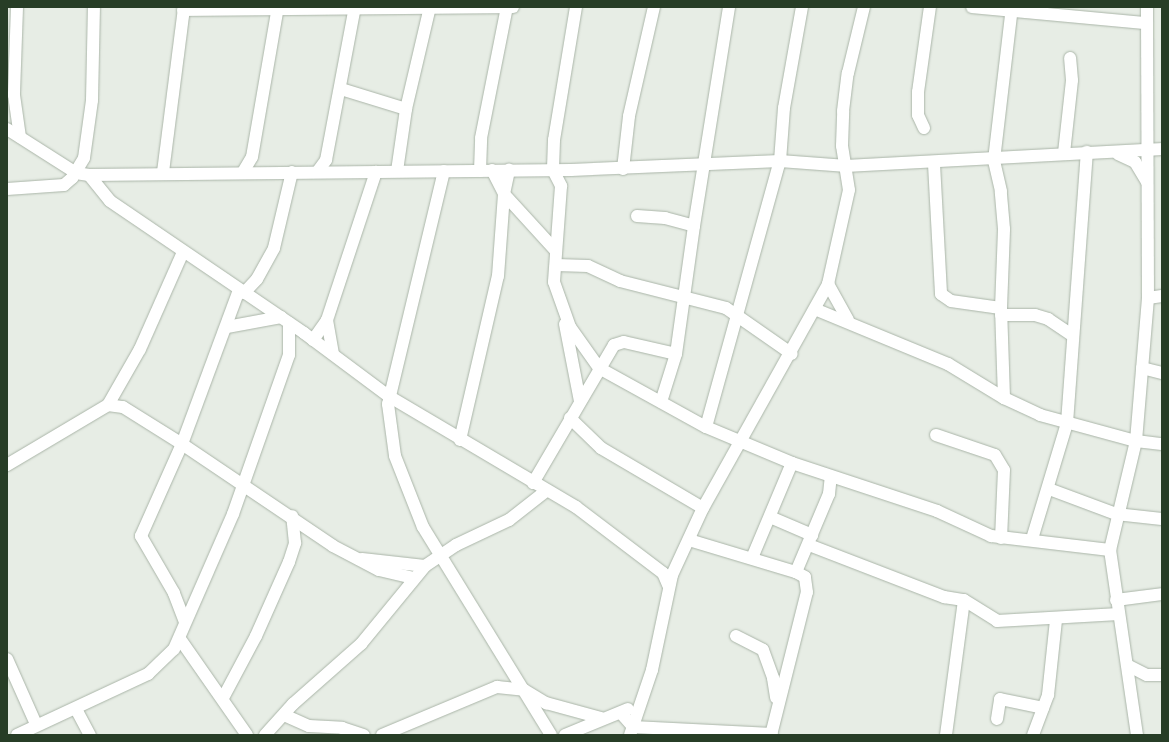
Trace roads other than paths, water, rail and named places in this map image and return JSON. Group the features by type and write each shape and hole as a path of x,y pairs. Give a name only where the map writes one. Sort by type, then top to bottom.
{"street":[{"path":"17,7 14,95 20,137"},
{"path":"7,189 56,188 68,183 76,173 84,158 89,133 94,7"},
{"path":"163,172 184,8 339,10 355,8 509,7 480,138 486,171 504,194 556,251"},
{"path":"576,7 559,102 553,170 561,186 554,282 563,313 580,400"},
{"path":"623,169 629,116 654,7"},
{"path":"661,402 676,354 702,166 729,7"},
{"path":"706,427 739,316 754,246 780,161 784,108 802,7"},
{"path":"632,731 638,702 652,670 668,585 703,508 817,310 828,284 845,216 847,166 842,146 843,111 864,7"},
{"path":"924,128 918,114 918,92 930,7"},
{"path":"972,7 1011,9 1146,23"},
{"path":"1137,735 1129,666 1116,600 1110,550 1116,514 1136,441 1148,298 1149,150 1146,23 1147,7"},
{"path":"324,168 341,89 349,30 355,8"},
{"path":"397,171 406,109 430,8"},
{"path":"243,172 252,157 277,9"},
{"path":"1004,398 1001,312 1004,228 1001,191 994,160 1011,9"},
{"path":"339,10 349,30"},
{"path":"1064,153 1072,80 1070,58"},
{"path":"341,89 406,109"},
{"path":"7,129 76,173 88,175 163,172 292,172 324,168 376,172 623,169 780,161 847,166 934,164 1064,153 1162,149"},
{"path":"1032,539 1049,489 1067,422 1087,152"},
{"path":"1107,152 1132,160 1148,184"},
{"path":"252,157 258,172"},
{"path":"934,164 941,294 951,301 1001,312 1035,315 1048,319 1073,336"},
{"path":"460,440 498,276 504,194 509,170"},
{"path":"444,171 390,396 388,411 395,456 410,500 440,554 551,735"},
{"path":"185,622 163,571 141,536 182,444 242,291 257,279 274,248 292,172"},
{"path":"313,340 327,320 376,172"},
{"path":"88,175 110,201 333,353 390,396 460,440 576,507 663,573 668,585"},
{"path":"638,216 665,218 694,226"},
{"path":"7,465 108,405 117,392 183,252"},
{"path":"556,265 588,266 620,281 726,308 792,354"},
{"path":"828,284 848,320"},
{"path":"1148,298 1162,296"},
{"path":"817,310 848,320 965,372 1004,398 1067,422 1136,441 1162,444"},
{"path":"563,313 599,368 706,427 792,463 937,511 1001,538 1032,539 1110,550"},
{"path":"228,327 285,320"},
{"path":"285,320 289,355"},
{"path":"327,320 333,353"},
{"path":"17,735 36,724 76,709 160,666 180,639 185,622 223,538 289,355 304,333"},
{"path":"533,483 580,400 614,345 624,342 676,354"},
{"path":"1142,368 1162,373"},
{"path":"117,392 123,407"},
{"path":"108,405 123,407 355,558 394,576 414,578"},
{"path":"570,418 601,448 703,508"},
{"path":"936,435 995,455 1004,470 1001,538"},
{"path":"752,558 792,463"},
{"path":"796,572 836,478"},
{"path":"1049,489 1116,514 1162,519"},
{"path":"270,733 284,715 362,644 424,566 440,554 509,520 546,490"},
{"path":"223,698 256,636 289,562 295,543 292,516"},
{"path":"770,517 810,540 944,597 964,600 997,621 1056,620 1119,614"},
{"path":"632,731 772,734 777,705 806,592 805,577 796,572 689,540"},
{"path":"355,558 424,566"},
{"path":"663,573 676,567"},
{"path":"394,576 402,592"},
{"path":"1116,600 1162,594"},
{"path":"946,735 964,600"},
{"path":"1033,735 1043,708 1058,628 1056,620"},
{"path":"736,636 763,650 773,678 777,705"},
{"path":"180,639 223,698 247,735"},
{"path":"7,659 36,724"},
{"path":"1129,666 1147,676 1162,675"},
{"path":"1131,689 1147,676"},
{"path":"382,735 489,688 524,690 546,703 601,718"},
{"path":"997,719 1000,699 1043,708"},
{"path":"565,735 601,718 621,713 638,702"},
{"path":"76,709 90,735"},
{"path":"621,713 632,731"},
{"path":"284,715 309,726 342,728 364,735"}]}
